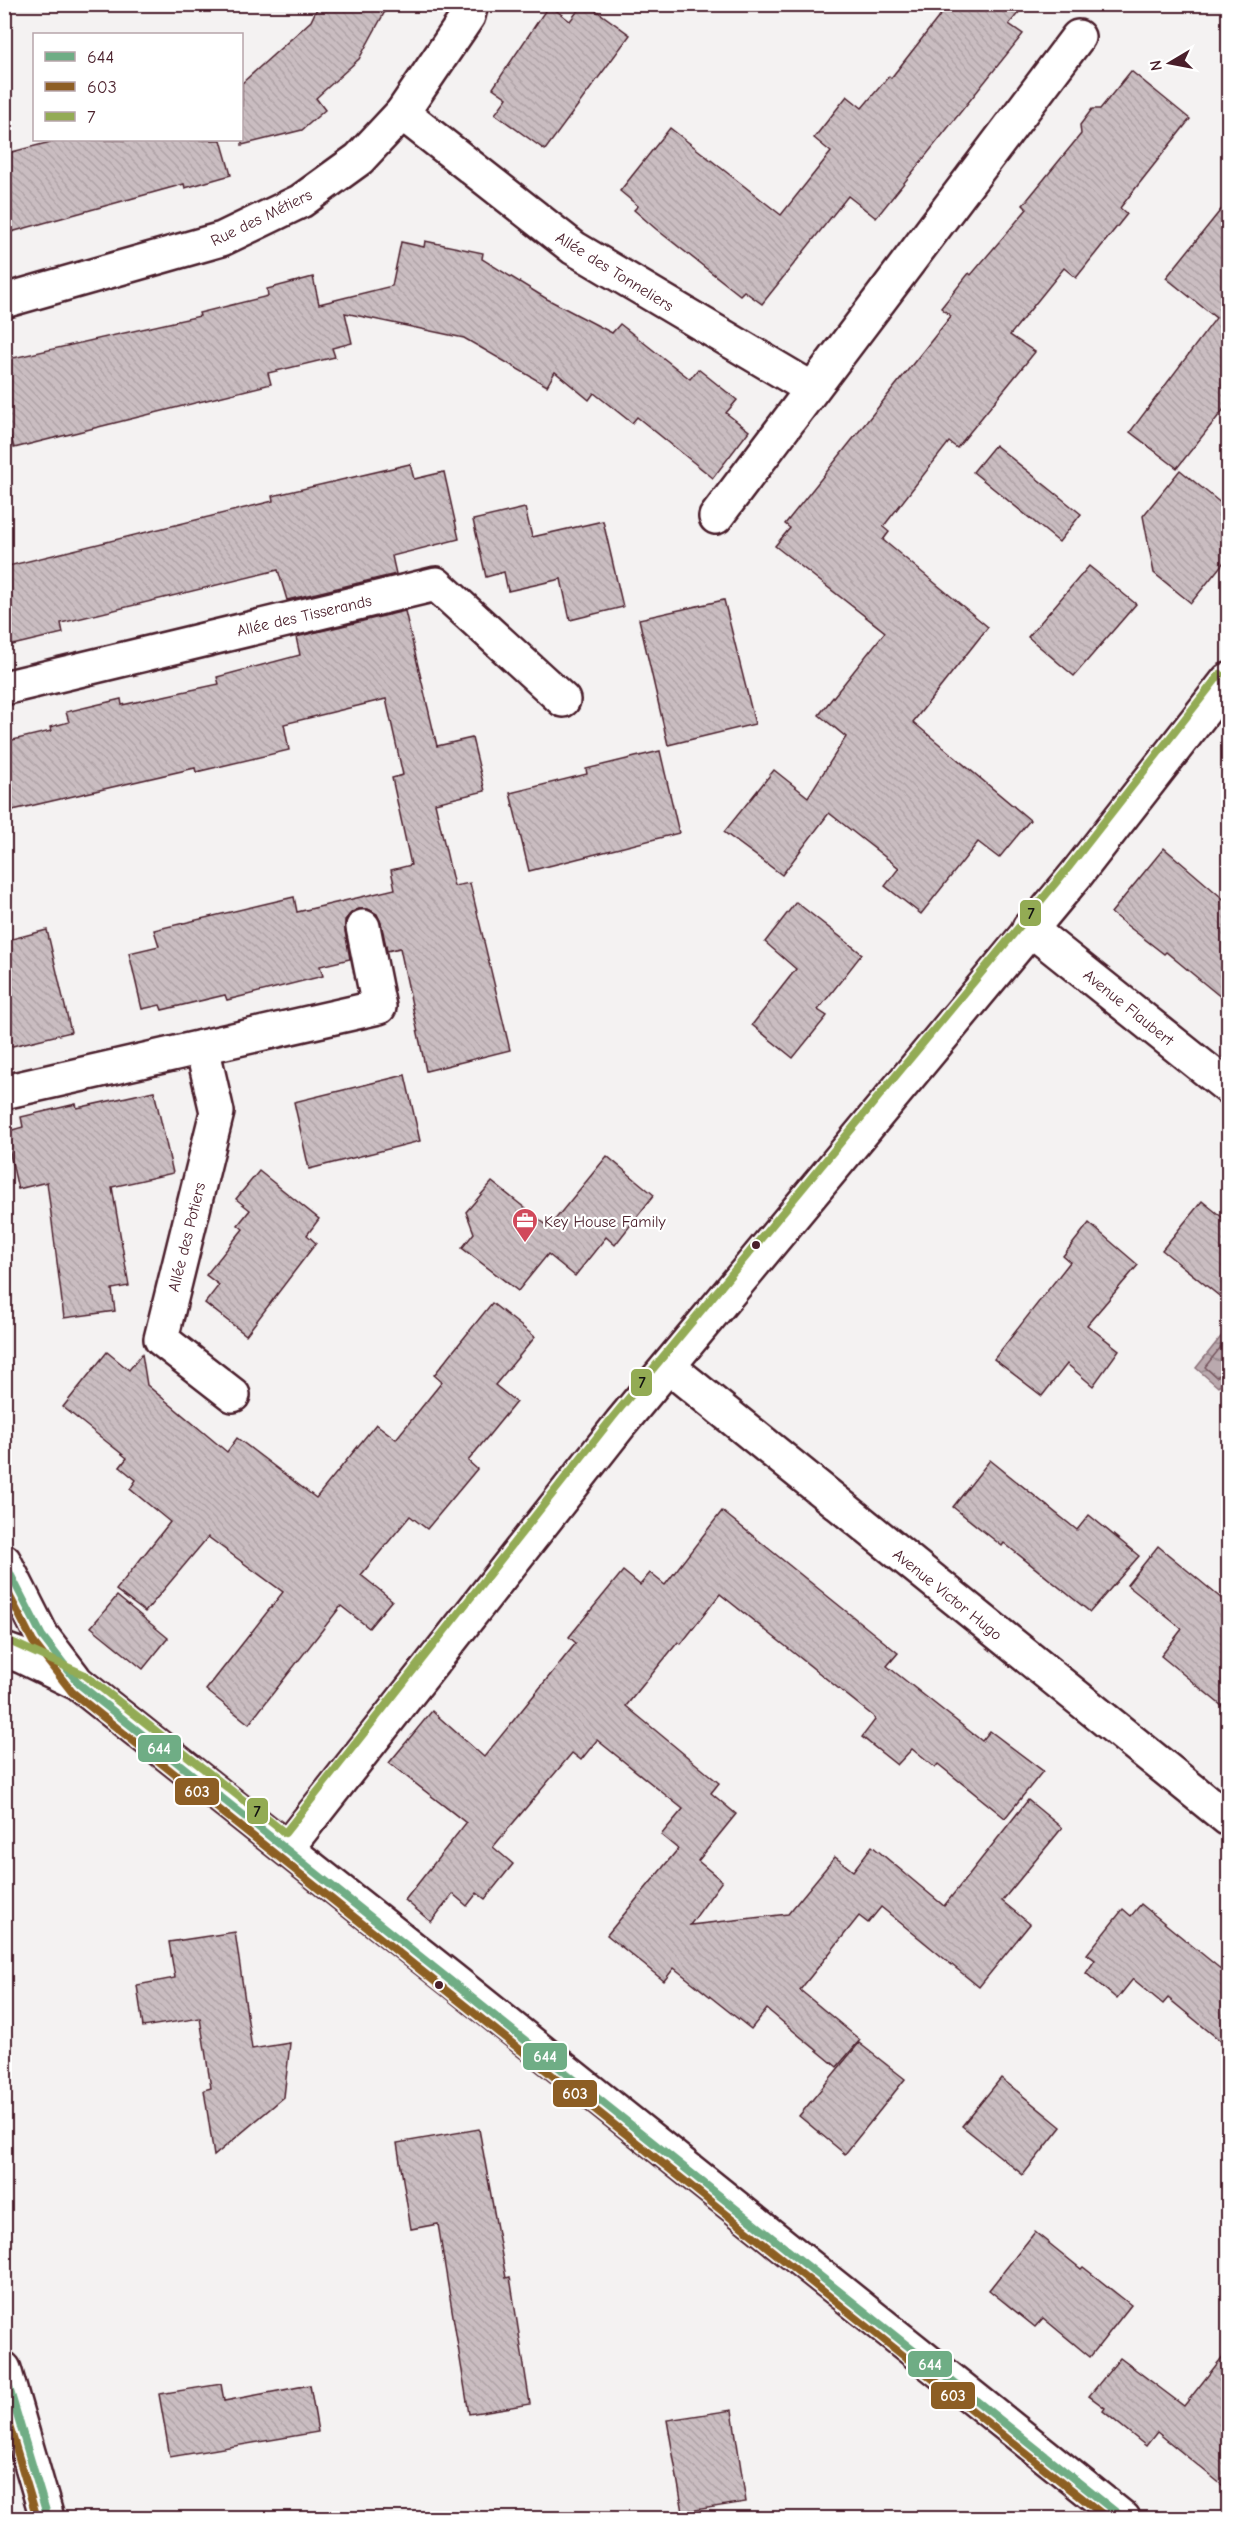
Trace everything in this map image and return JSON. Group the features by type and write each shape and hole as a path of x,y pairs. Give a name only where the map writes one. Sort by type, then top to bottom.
{"street":[{"name":"Rue des Métiers","path":"4,301 222,239 301,201 359,159 402,113 468,16 471,4"},
{"path":"716,517 1078,38"},
{"name":"Allée des Tonneliers","path":"402,113 574,248 812,389"},
{"name":"Allée des Tisserands","path":"4,688 436,584 563,700"},
{"path":"286,1848 621,1423 1029,928 1076,875 1228,680"},
{"path":"4,1092 379,1007 363,927"},
{"name":"Avenue Flaubert","path":"1029,928 1228,1087"},
{"name":"Allée des Potiers","path":"202,1047 217,1112 161,1339 232,1395"},
{"name":"Avenue Victor Hugo","path":"669,1367 1228,1819"},
{"path":"4,1561 42,1635 79,1684"},
{"path":"4,1650 79,1684 1123,2518"},
{"path":"4,2369 47,2517"}],"water":[{"path":"1228,1328 1228,1374 1218,1387 1196,1368"}],"building":[{"path":"319,4 389,4 359,59 316,98 325,110 302,130 242,145 243,82 311,21"},
{"path":"583,4 587,4 630,35 545,150 495,114 507,98 493,88 549,5 570,21"},
{"path":"949,4 1026,4 1009,24 1023,34 876,218 848,196 762,304 744,291 740,295 656,229 634,210 638,206 620,191 670,128 781,215 831,152 814,138 847,96 862,108 889,76 891,78"},
{"path":"1131,71 1190,119 1120,208 1127,214 1076,278 1064,268 1010,335 1035,352 957,448 949,442 883,527 889,532 883,540 988,627 913,722 1030,820 999,858 978,842 921,914 885,886 899,868 829,813 782,875 724,832 774,770 808,797 846,737 819,715 885,632 775,546 790,528 785,524 951,316 941,308 969,273 971,275 1027,209 1023,205 1081,134 1080,125 1092,109 1100,109"},
{"path":"54,141 221,141 231,175 185,188 184,184 4,234 4,154"},
{"path":"1228,201 1228,404 1177,468 1130,432 1216,318 1166,278"},
{"path":"425,241 483,253 482,259 547,299 612,333 620,324 690,379 698,369 737,400 726,413 749,431 713,478 637,417 632,423 594,393 589,400 555,372 547,386 464,338 345,313 352,343 332,348 335,357 268,373 271,384 14,448 11,437 4,438 4,360 200,316 199,313 268,296 267,289 313,277 319,304 392,286 401,242 424,247"},
{"path":"995,445 1081,514 1059,542 973,472"},
{"path":"410,464 414,479 444,472 459,539 392,556 396,574 287,600 278,570 61,623 63,633 4,647 4,567 273,501 272,496"},
{"path":"1180,470 1228,509 1228,557 1191,603 1154,573 1143,516"},
{"path":"525,508 532,537 603,521 623,607 570,620 561,579 508,591 504,572 486,577 473,520"},
{"path":"1089,566 1136,604 1074,676 1028,637"},
{"path":"724,600 755,724 668,745 639,619"},
{"path":"405,611 437,746 472,738 485,791 435,803 454,886 470,883 510,1050 426,1071 400,948 387,951 377,914 368,909 359,909 345,920 350,959 320,966 323,976 227,1000 225,995 162,1010 160,1005 142,1009 129,953 159,946 154,930 294,897 297,912 395,889 391,870 411,865 392,778 403,775 386,699 284,724 289,750 196,772 195,768 4,812 4,742 51,731 50,727 69,722 66,712 121,699 122,705 219,684 217,677 300,655 296,637"},
{"path":"660,751 679,833 529,871 510,793 587,774 586,769"},
{"path":"1164,848 1228,903 1228,1003 1166,952 1164,954 1111,913"},
{"path":"796,902 862,954 818,1010 827,1016 793,1058 752,1025 796,969 765,942"},
{"path":"47,930 71,1032 4,1048 4,941"},
{"path":"405,1075 420,1141 309,1169 294,1102"},
{"path":"154,1091 173,1173 112,1187 129,1286 112,1289 115,1311 64,1318 47,1182 18,1189 5,1132 23,1127 21,1117 76,1104 77,1108"},
{"path":"607,1156 654,1195 615,1245 606,1237 575,1276 548,1254 518,1291 462,1248 474,1233 466,1212 492,1182 549,1227"},
{"path":"259,1171 319,1219 307,1235 316,1243 246,1335 205,1303 219,1285 206,1275 243,1229 238,1225 250,1210 236,1199"},
{"path":"1202,1201 1228,1222 1228,1303 1162,1250"},
{"path":"1089,1223 1138,1265 1087,1325 1119,1350 1093,1386 1067,1364 1042,1396 994,1359 1070,1262 1063,1256"},
{"path":"492,1303 535,1337 495,1385 516,1402 468,1461 477,1469 427,1529 410,1516 361,1575 392,1600 369,1628 341,1606 249,1724 206,1690 283,1592 208,1537 145,1612 116,1590 170,1522 130,1489 136,1480 120,1467 127,1458 63,1407 107,1352 129,1370 142,1354 147,1385 227,1452 237,1438 316,1498 376,1424 396,1439 442,1382 434,1375"},
{"path":"990,1460 1077,1530 1089,1515 1139,1556 1090,1612 1004,1543 1002,1546 953,1507"},
{"path":"722,1511 898,1653 887,1666 982,1741 990,1731 1043,1771 1005,1818 938,1764 935,1768 912,1749 897,1765 862,1737 875,1720 873,1716 720,1594 681,1644 678,1642 626,1706 719,1783 711,1793 736,1814 698,1861 722,1881 690,1925 788,1914 835,1857 853,1871 872,1846 944,1906 1028,1800 1062,1828 1002,1901 1030,1924 979,1987 881,1907 868,1923 859,1916 800,1990 860,2040 837,2067 767,2009 751,2029 674,1968 664,1981 607,1935 678,1849 661,1835 683,1809 597,1740 581,1760 572,1753 493,1847 513,1864 485,1899 477,1893 467,1906 453,1894 431,1922 405,1900 466,1823 389,1763 432,1711 484,1757 576,1643 569,1637 623,1571 640,1585 650,1573 665,1585"},
{"path":"1158,1546 1228,1604 1228,1711 1161,1656 1182,1629 1127,1585"},
{"path":"117,1596 168,1638 143,1669 91,1627"},
{"path":"1141,1904 1228,1975 1228,2047 1168,1998 1163,2004 1133,1979 1117,1999 1086,1973 1095,1960 1087,1954 1123,1909 1131,1916"},
{"path":"235,1932 252,2049 290,2043 284,2097 214,2156 204,2090 211,2088 200,2018 143,2027 137,1985 175,1978 169,1942"},
{"path":"859,2043 905,2079 845,2154 799,2116"},
{"path":"1001,2078 1061,2127 1023,2175 962,2126"},
{"path":"479,2129 506,2278 510,2277 530,2404 469,2414 438,2224 411,2229 397,2143"},
{"path":"1035,2232 1131,2305 1090,2357 1043,2318 1035,2327 989,2290"},
{"path":"1228,2350 1228,2490 1157,2432 1146,2446 1103,2411 1105,2408 1089,2396 1120,2358 1184,2406"},
{"path":"221,2384 224,2401 310,2385 318,2432 170,2457 159,2394"},
{"path":"732,2410 746,2502 683,2512 667,2420"}],"transit line":[{"name":"7","path":"7,1640 85,1675 285,1833 613,1417 1068,868 1220,674"},
{"name":"644","path":"4,1562 42,1636 79,1684 1123,2518"},
{"name":"603","path":"4,1585 33,1642 72,1692 1107,2518"},
{"name":"644","path":"4,2371 48,2518"},
{"name":"603","path":"4,2408 37,2518"}],"place":[{"name":"Key House Family","path":"525,1244"}]}
